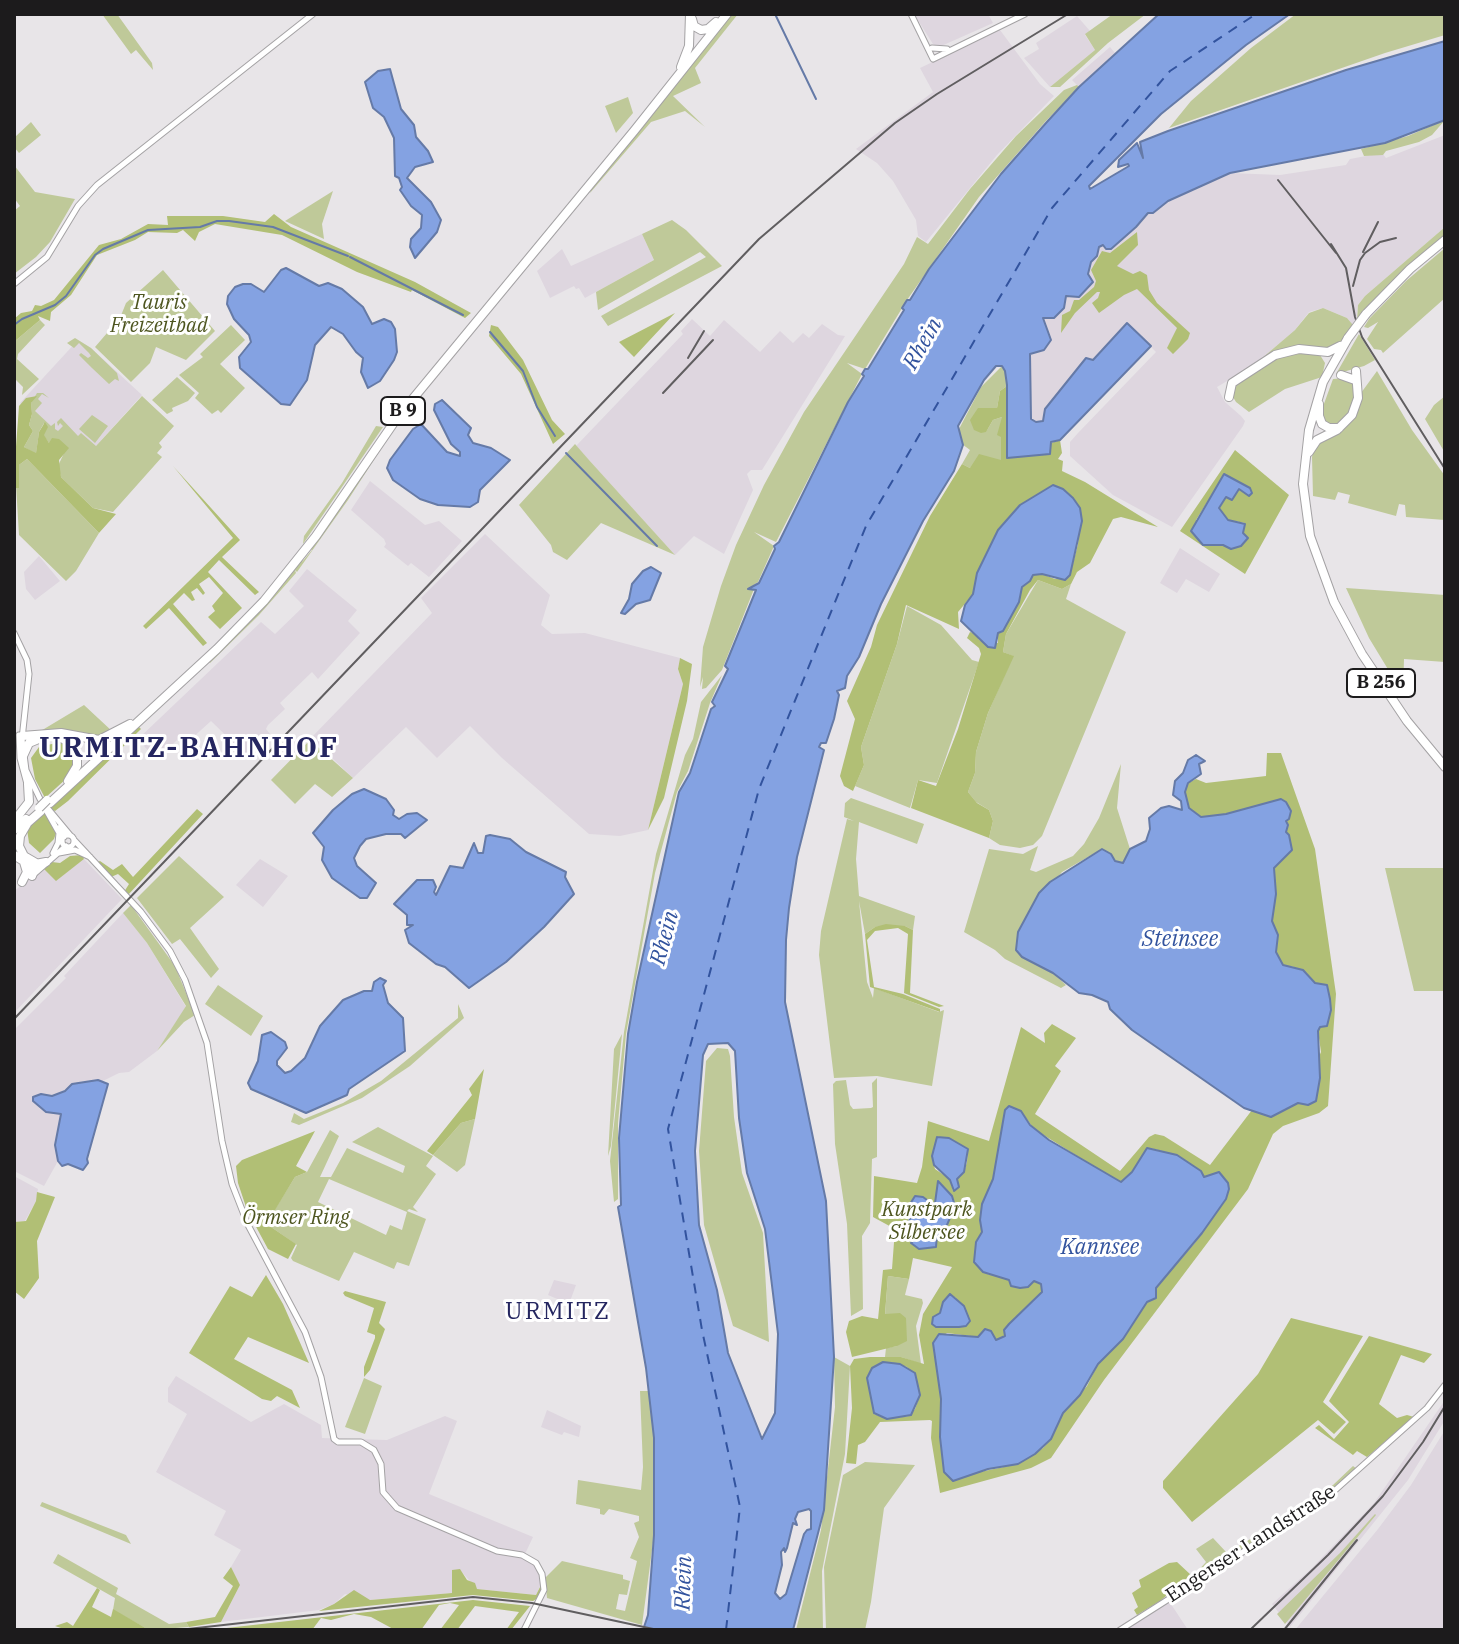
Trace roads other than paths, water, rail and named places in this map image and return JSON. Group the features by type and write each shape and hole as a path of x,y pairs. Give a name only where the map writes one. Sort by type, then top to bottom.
{"highway":[{"name":"B 9","path":"691,14 692,24 699,30 706,30 722,17"},
{"name":"B 9","path":"679,70 689,46 691,14"},
{"name":"B 9","path":"44,806 222,639 284,571 394,416 722,17"},
{"name":"B 9","path":"14,833 208,657 264,601 316,536 397,418 643,121 722,17"},
{"name":"B 256","path":"1327,580 1311,520 1308,480 1309,452 1319,404 1348,341 1367,316 1410,269 1445,243"},
{"path":"1229,397 1235,380 1279,354 1299,349 1331,351 1348,341"},
{"path":"1309,452 1319,438 1340,427 1355,408 1356,384 1331,377 1326,360 1316,351"},
{"name":"B 256","path":"1331,377 1309,430 1303,484 1310,536 1351,635 1407,721 1445,767"},
{"path":"1319,404 1322,424 1332,429 1340,427"},
{"name":"B 256","path":"1332,592 1380,674 1445,760"},
{"path":"22,734 61,733 99,740 130,724"},
{"path":"23,756 34,740 66,739 75,747 78,759 68,781"},
{"path":"14,821 29,802 28,784"},
{"path":"27,821 20,836 19,848 34,868"},
{"path":"14,855 34,868"},
{"path":"22,882 27,872 24,862"},
{"path":"34,868 46,862"}],"main road":[{"path":"14,282 52,250 88,194 313,14"},
{"path":"911,14 932,48 934,57"},
{"path":"934,57 1019,14"},
{"path":"934,57 1025,14"},
{"path":"924,36 934,57"},
{"path":"932,48 947,49"},
{"path":"14,633 30,680 22,734 27,774 68,841 104,872"},
{"path":"24,655 27,688 18,746 28,784 68,841 90,857 156,931 185,980 207,1043 232,1184 245,1219 305,1332 321,1377 336,1442 361,1442 374,1450 381,1464 383,1492 397,1508 497,1551 526,1557 536,1563 542,1574 544,1590 524,1630"},
{"path":"44,806 59,833 54,854"},
{"path":"46,862 68,841"},
{"path":"22,882 34,868 54,854 74,850 90,857"},
{"name":"Engerser Landstraße","path":"1120,1630 1323,1501 1427,1408 1445,1385"}],"water":[{"name":"Rhein","path":"1159,14 1290,14 1246,45 1161,114 1089,186 1090,189 1129,166 1118,167 1119,160 1137,143 1143,158 1140,142 1168,131 1346,70 1445,41 1445,120 1385,143 1230,173 1148,213 1111,249 1103,245 1099,247 1088,274 1093,282 1079,297 1066,296 1064,308 1054,318 1043,318 1051,340 1044,350 1030,354 1031,419 1043,421 1045,409 1086,358 1093,360 1127,323 1151,346 1060,440 1051,442 1050,454 1007,458 1007,385 1002,366 996,366 984,380 958,426 963,445 954,471 923,521 881,604 859,657 847,676 845,688 837,691 839,695 834,719 826,743 821,743 819,747 824,750 797,857 789,908 785,1002 826,1201 834,1357 824,1510 793,1630 643,1630 648,1615 654,1535 654,1438 646,1368 618,1207 621,1205 619,1138 628,1034 637,982 679,792 690,773 711,709 715,706 712,702 728,669 725,666 756,590 748,589 759,583 774,546 779,542 864,376 862,374 929,269 1001,174 1079,87","holes":["728,1043 735,1051 739,1118 747,1173 765,1229 778,1334 775,1413 762,1439 728,1353 717,1290 699,1225 695,1151 703,1055 708,1044","809,1509 811,1529 804,1534 786,1594 780,1599 775,1593 782,1565 781,1552 787,1548 793,1523 797,1525 795,1519 798,1512"]},
{"path":"390,69 401,109 414,125 416,137 433,162 415,167 407,178 431,202 441,220 437,232 415,258 410,247 411,239 421,228 422,215 400,190 399,178 395,176 394,138 384,117 373,108 365,82 378,71"},
{"path":"286,268 319,286 328,283 342,289 363,307 372,324 384,319 391,322 395,329 397,352 380,381 368,388 361,372 363,358 343,334 331,327 315,345 307,380 290,405 281,404 240,368 239,357 251,342 249,335 234,319 227,304 228,296 235,287 243,284 251,284 264,292"},
{"path":"442,400 471,428 468,435 473,443 491,448 510,460 480,490 478,502 470,507 438,505 420,499 393,480 387,468 413,429 421,424 447,452 460,456 434,410 435,404"},
{"path":"1224,474 1250,488 1252,493 1249,496 1239,489 1232,500 1226,497 1219,508 1228,520 1245,524 1243,533 1248,538 1241,546 1231,549 1223,545 1203,545 1191,531"},
{"path":"1053,485 1063,489 1080,508 1082,521 1070,575 1065,580 1033,575 1022,587 1019,602 1003,631 998,633 995,648 988,647 961,621 965,605 973,594 977,573 998,530 1020,505"},
{"path":"651,567 661,573 650,600 636,604 625,614 621,613 629,599 632,584"},
{"name":"Steinsee","path":"1196,755 1205,761 1199,764 1201,774 1188,783 1185,792 1189,808 1201,817 1226,814 1281,799 1291,811 1286,821 1286,832 1292,850 1274,868 1276,894 1272,921 1278,935 1276,952 1283,965 1303,970 1315,983 1327,985 1330,999 1327,1026 1320,1027 1318,1031 1320,1078 1316,1101 1308,1105 1298,1103 1271,1117 1244,1108 1132,1030 1110,1009 1108,1002 1079,993 1016,950 1018,932 1039,893 1050,882 1102,849 1111,854 1115,861 1123,863 1130,849 1146,841 1150,829 1149,818 1161,808 1169,806 1182,810 1181,801 1173,795 1175,781 1183,773 1188,760"},
{"path":"364,789 386,799 394,810 393,815 399,819 417,813 427,820 405,838 401,834 386,834 366,839 354,858 357,866 376,883 367,898 360,898 332,878 322,860 324,847 313,833 333,810 352,794"},
{"path":"486,836 510,839 526,852 566,872 565,877 574,894 506,962 469,988 409,943 405,930 413,925 407,925 407,915 394,904 417,880 433,880 436,895 450,866 463,868 474,843 478,853 483,853"},
{"path":"380,978 386,981 383,985 388,1003 403,1018 405,1051 349,1089 347,1095 306,1113 251,1089 248,1083 258,1061 262,1035 271,1032 285,1042 287,1048 277,1065 285,1073 291,1071 305,1058 320,1026 343,1000 372,991 374,982"},
{"path":"98,1080 108,1084 88,1163 83,1170 68,1164 62,1166 55,1145 61,1114 46,1112 33,1101 33,1097 41,1094 52,1096 65,1091 72,1084"},
{"name":"Kannsee","path":"1009,1106 1021,1111 1030,1125 1049,1140 1121,1182 1132,1172 1147,1148 1177,1155 1201,1171 1204,1177 1219,1172 1229,1189 1226,1199 1202,1233 1156,1288 1156,1298 1147,1302 1123,1339 1098,1364 1080,1395 1063,1413 1051,1439 1018,1464 988,1469 953,1481 944,1472 940,1437 941,1399 933,1343 939,1334 978,1337 985,1329 991,1331 996,1340 1005,1336 1004,1330 1009,1324 1042,1292 1041,1284 1034,1281 1028,1287 1011,1286 1009,1280 983,1272 974,1262 976,1242 982,1232 982,1204 993,1179 1005,1110"},
{"path":"937,1137 949,1138 968,1149 964,1172 957,1179 959,1187 954,1191 950,1180 934,1165 932,1156"},
{"path":"938,1181 952,1196 955,1206 942,1236 937,1235 936,1247 919,1249 911,1243 919,1234 917,1226 908,1224 911,1216 905,1212 915,1196 935,1203"},
{"path":"950,1294 964,1306 970,1321 966,1326 936,1327 932,1324 933,1317 940,1313 943,1302"},
{"path":"883,1362 900,1364 915,1373 920,1395 911,1415 887,1419 874,1413 867,1378 872,1368"}],"waterway":[{"path":"775,14 816,99"},
{"path":"14,325 55,305 66,296 95,255 103,249 148,230 200,227 217,221 229,221 273,227 348,256"},
{"path":"350,257 463,315"},
{"path":"490,332 523,371 537,407 555,436"},
{"path":"566,453 657,546"}],"railway":[{"path":"14,1019 759,239 895,123 1068,14"},
{"path":"1278,180 1336,253"},
{"path":"1363,252 1378,222"},
{"path":"1353,286 1365,253 1380,242 1396,238"},
{"path":"1331,244 1346,268 1362,337 1445,469"},
{"path":"688,358 704,331"},
{"path":"663,393 713,340"},
{"path":"1250,1630 1328,1555 1383,1496 1445,1406"},
{"path":"1284,1630 1357,1540"},
{"path":"179,1630 473,1597 532,1603 658,1630"}],"district":[{"name":"URMITZ-BAHNHOF","path":"189,749"},
{"name":"URMITZ","path":"558,1312"}],"park label":[{"name":"Tauris Freizeitbad","path":"159,314"},
{"name":"Örmser Ring","path":"296,1218"},
{"name":"Kunstpark Silbersee","path":"927,1222"}]}
